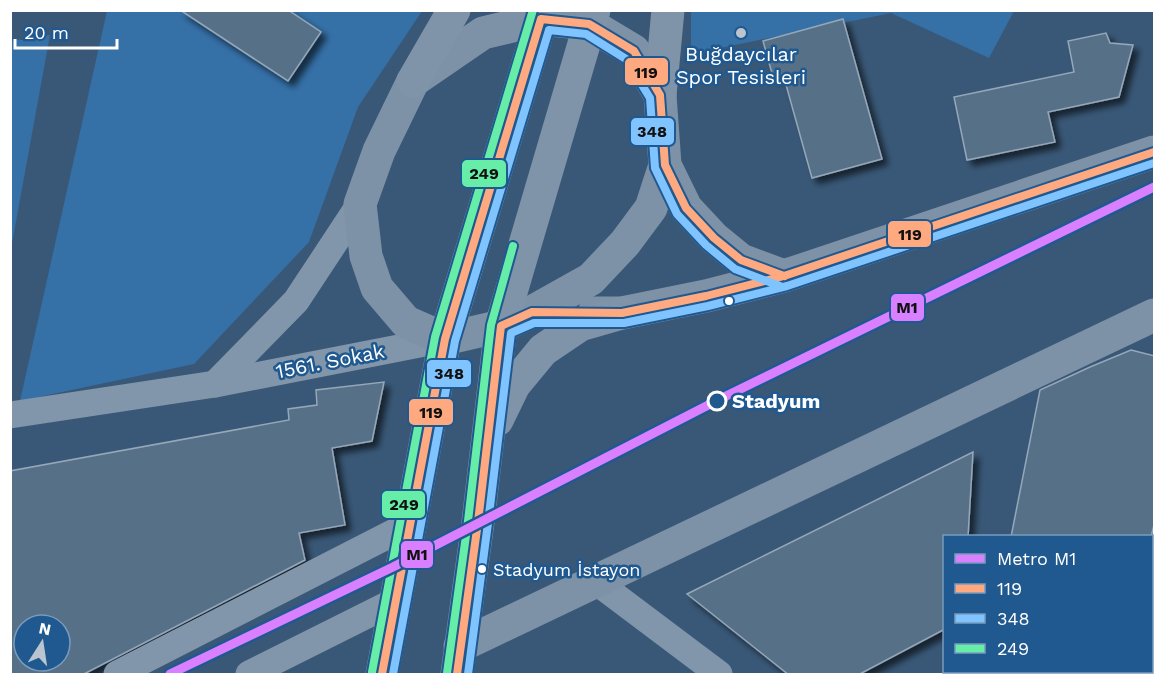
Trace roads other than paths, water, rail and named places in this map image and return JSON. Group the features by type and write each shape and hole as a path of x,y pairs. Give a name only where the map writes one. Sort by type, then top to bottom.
{"main road":[{"path":"454,10 413,81 379,151 360,204 366,256 377,288 406,322 445,339 501,326 532,312 591,279 625,243 651,208 665,165"},
{"path":"668,10 660,95 665,165 686,208 714,238 741,260 784,276"},
{"path":"413,81 483,33 543,15 591,17 634,51 660,95"},
{"path":"382,675 445,339 543,15"},
{"path":"458,660 478,522 501,326 591,17"},
{"path":"487,440 514,385 543,350 580,325 622,313 706,296 784,276 1155,152"},
{"path":"532,312 622,313"},
{"path":"458,660 594,580 1155,315"}],"street":[{"name":"1561. Sokak","path":"214,384 296,301 360,204"},
{"name":"1561. Sokak","path":"10,416 214,384 445,339"},
{"path":"117,675 412,523"},
{"path":"594,580 719,675"},
{"path":"249,675 395,601"}],"metro line":[{"name":"M1","path":"170,674 393,567 722,398 1154,187"}],"place":[{"name":"Buğdaycılar Spor Tesisleri","path":"741,33"},
{"name":"Stadyum","path":"717,401"},
{"name":"Stadyum İstayon","path":"482,569"}]}
